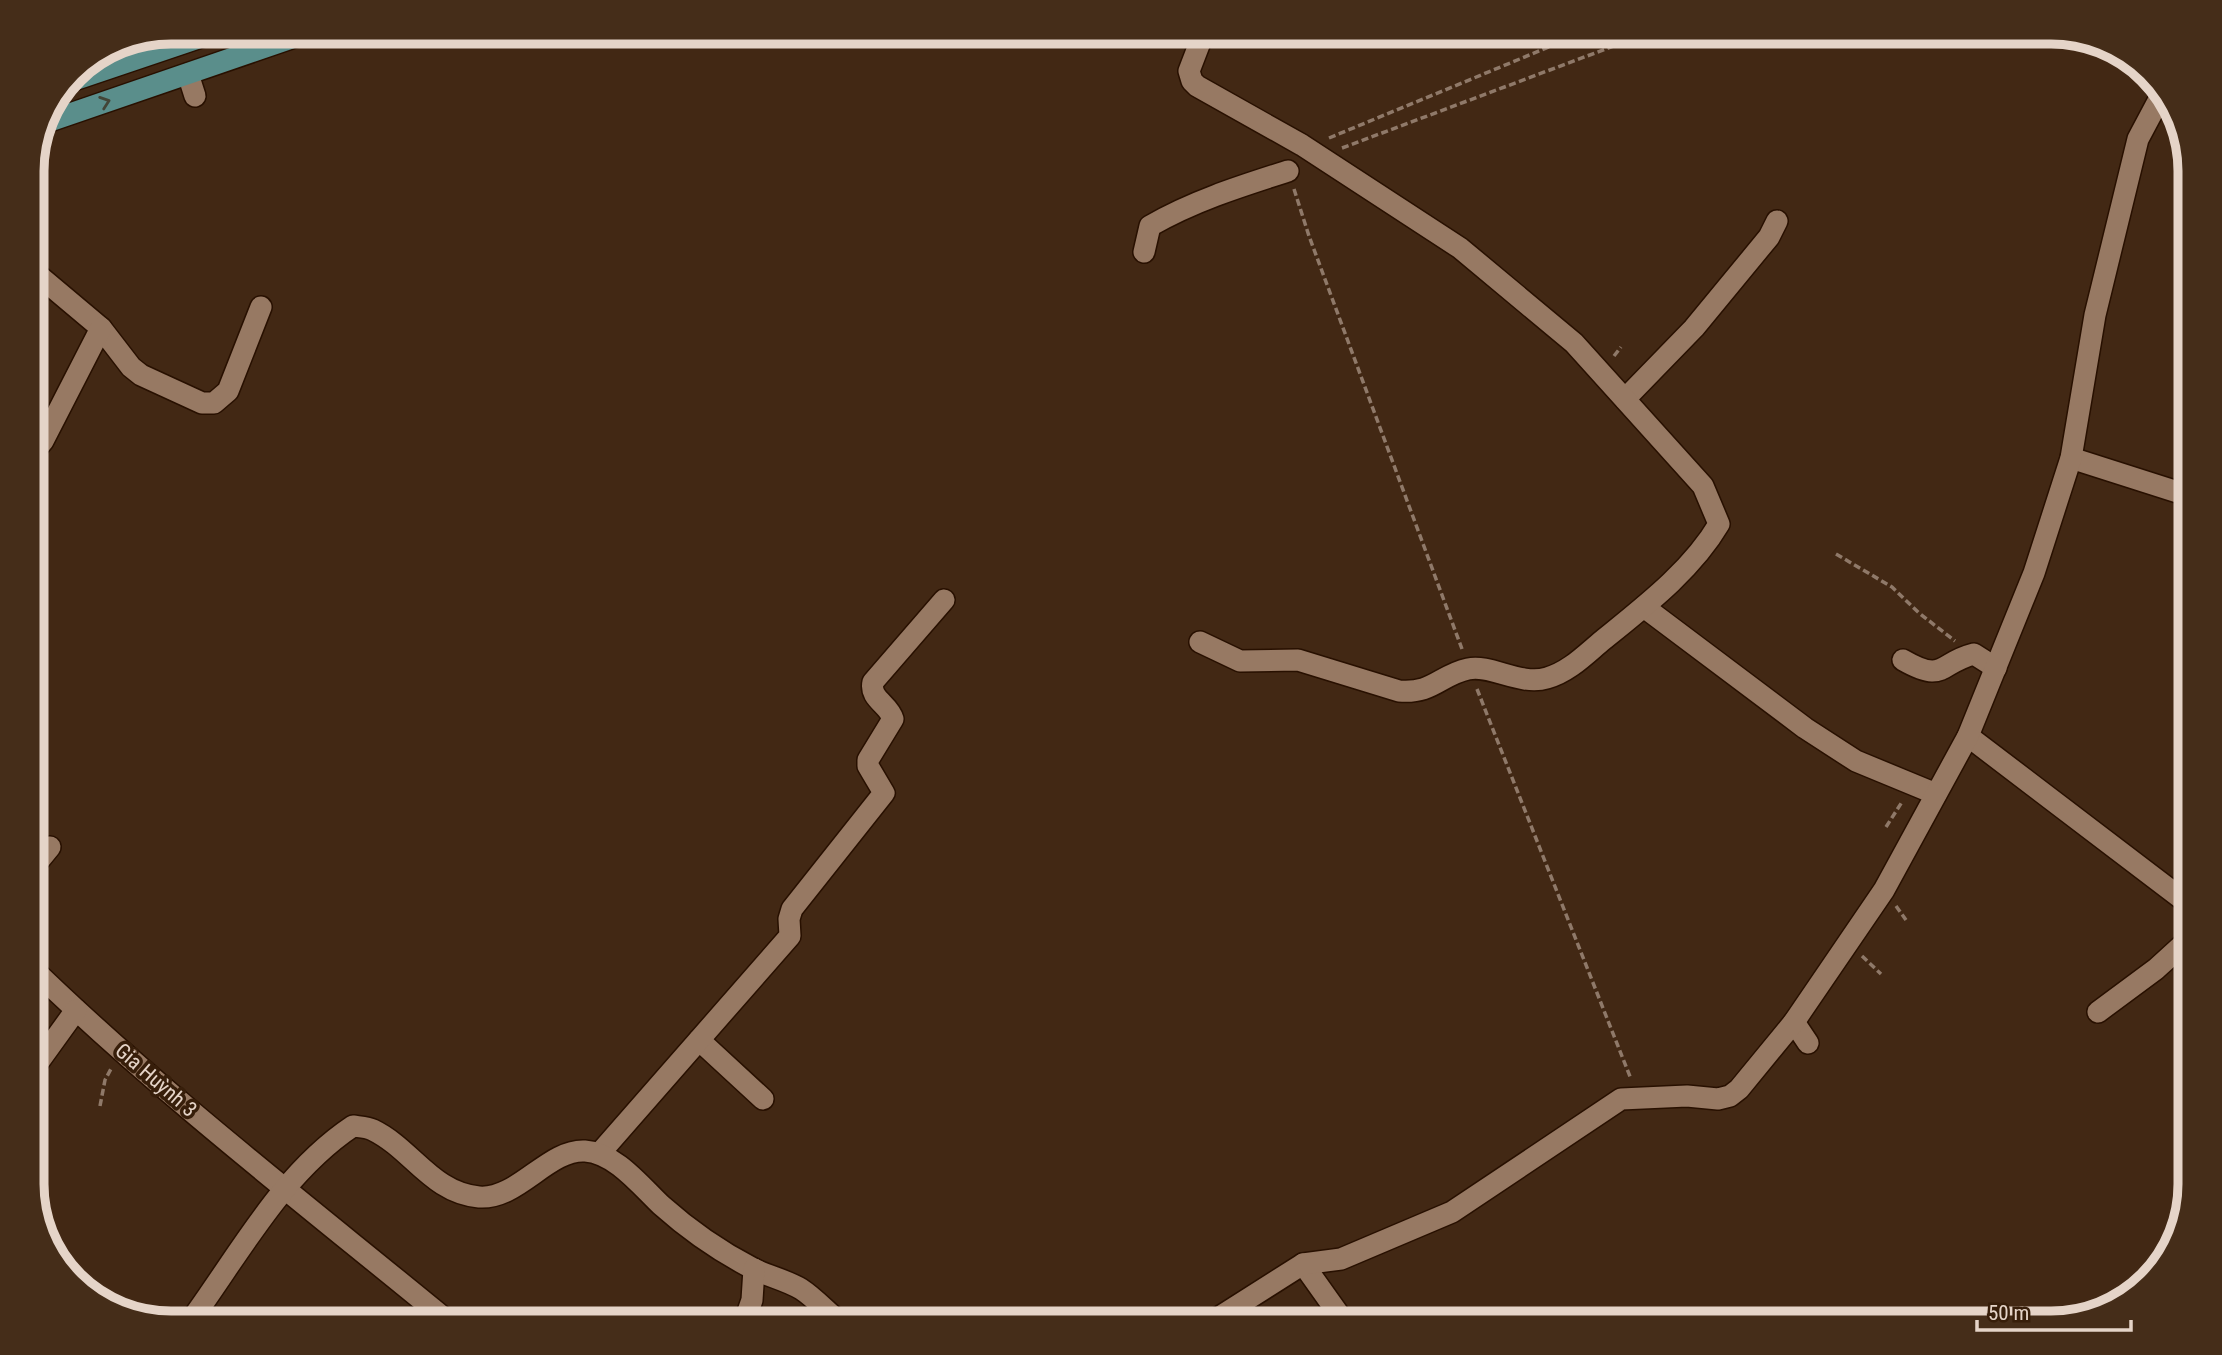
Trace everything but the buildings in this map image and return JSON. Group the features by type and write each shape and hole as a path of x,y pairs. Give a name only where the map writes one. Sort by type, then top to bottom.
{"main road":[{"path":"86,76 180,44"},
{"path":"54,119 274,44"}],"street":[{"path":"1200,44 1189,71 1197,86 1310,151 1460,248 1574,343 1703,486 1719,524 1695,556 1644,607 1567,670 1548,678 1532,681 1457,674 1414,693 1399,691 1298,660 1240,661 1200,642"},
{"path":"188,74 195,96"},
{"path":"1230,1311 1303,1264 1341,1259 1452,1212 1621,1098 1687,1096 1718,1099 1730,1096 1739,1089 1794,1022 1884,890 1968,736 2035,573 2071,458 2095,314 2138,139 2158,102"},
{"path":"1144,252 1150,226 1168,215 1217,194 1288,171"},
{"path":"1625,399 1693,328 1769,237 1777,221"},
{"path":"44,280 101,328 131,368 202,403 214,403 228,391 261,307"},
{"path":"44,439 101,328"},
{"path":"2071,458 2178,492"},
{"path":"600,1153 790,936 789,919 792,909 884,793 868,766 868,761 893,719 892,713 875,697 871,689 873,682 944,600"},
{"path":"1644,607 1805,728 1856,761 1936,794"},
{"path":"1903,660 1921,670 1933,671 1946,669 1963,656 1974,654 1996,668"},
{"path":"1968,736 2178,896"},
{"path":"44,854 50,847"},
{"path":"2098,1012 2156,969 2178,949"},
{"name":"Gia Huỳnh 3","path":"44,979 125,1053 434,1311"},
{"path":"44,1054 76,1010"},
{"path":"1794,1022 1808,1043"},
{"path":"699,1040 763,1099"},
{"path":"198,1311 285,1187 339,1135 353,1126 371,1129 388,1139 428,1175 455,1190 481,1197 508,1190 562,1157 581,1151 600,1153 709,1244 754,1269 801,1290 826,1311"},
{"path":"1303,1264 1336,1311"},
{"path":"748,1311 752,1300 754,1269"}],"path":[{"path":"1310,151 1323,140 1556,44"},
{"path":"1310,151 1617,44"},
{"path":"1288,171 1457,674 1638,1097"},
{"path":"1836,554 1892,587 1919,613 1974,654"},
{"path":"1886,827 1913,785"},
{"path":"100,1106 109,1070 125,1053"}]}
